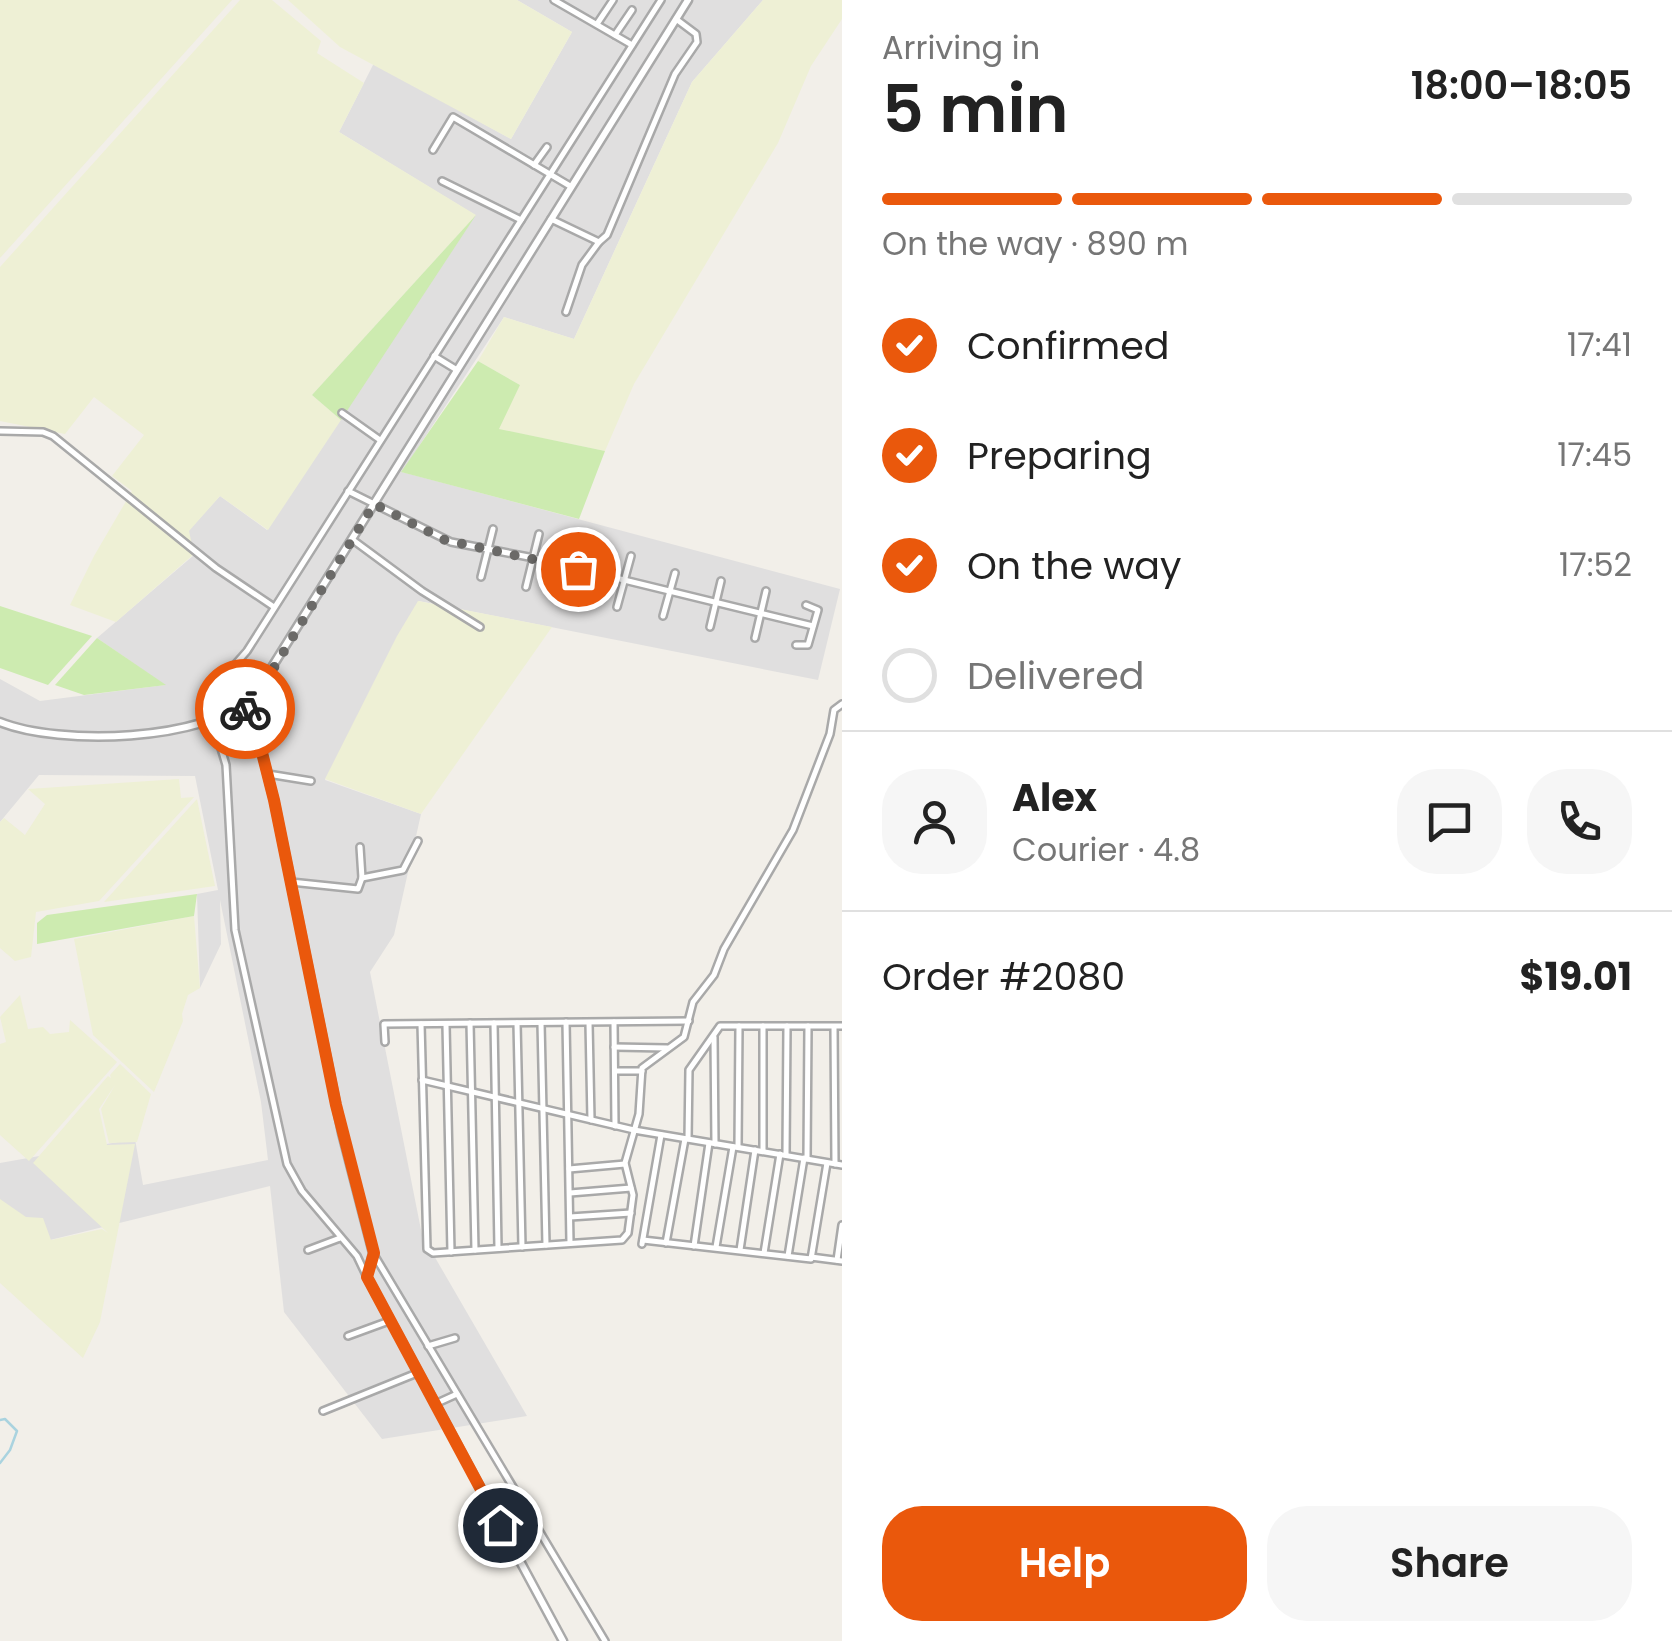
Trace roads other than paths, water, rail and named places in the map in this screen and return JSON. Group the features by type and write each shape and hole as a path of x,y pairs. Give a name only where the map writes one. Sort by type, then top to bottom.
{"street":[{"path":"554,0 632,46"},
{"path":"597,24 613,0"},
{"path":"563,1641 356,1256 302,1191 285,1155 234,930 226,765 212,718 212,698 218,684 244,657 660,0"},
{"path":"0,722 32,732 89,737 162,730 212,718 243,705 264,684 688,0"},
{"path":"615,35 632,10"},
{"path":"566,312 582,266 606,235 675,74 697,42 696,34 676,20"},
{"path":"433,150 453,117 570,186"},
{"path":"534,165 547,147"},
{"path":"442,181 521,220"},
{"path":"551,219 599,242"},
{"path":"434,356 459,372"},
{"path":"342,413 380,440"},
{"path":"0,431 44,432 53,436 210,564 274,607"},
{"path":"348,491 438,538 813,626"},
{"path":"482,577 493,529"},
{"path":"526,587 539,534"},
{"path":"352,540 480,627"},
{"path":"572,595 585,546"},
{"path":"618,607 631,556"},
{"path":"663,616 674,572"},
{"path":"710,627 721,581"},
{"path":"754,638 766,591"},
{"path":"796,645 807,647 818,610 806,604"},
{"path":"421,1024 427,1249 434,1253 622,1240 628,1233 632,1188 625,1164 639,1114 644,1065 682,1042 694,1002 714,974 724,948 793,830 830,734 834,710 842,704"},
{"path":"243,705 258,737 268,774 336,1105 374,1253 605,1641"},
{"path":"268,774 311,781"},
{"path":"362,878 403,870 418,842"},
{"path":"292,882 358,889 362,878 360,847"},
{"path":"386,1042 384,1024 689,1021"},
{"path":"566,1022 570,1244"},
{"path":"589,1022 591,1120"},
{"path":"614,1022 615,1126"},
{"path":"494,1023 498,1248"},
{"path":"518,1023 522,1247"},
{"path":"541,1023 546,1245"},
{"path":"446,1024 451,1252"},
{"path":"470,1024 475,1250"},
{"path":"666,1243 687,1139 689,1070 720,1026 838,1026 835,1163 811,1257"},
{"path":"716,1247 736,1147 739,1026"},
{"path":"740,1250 759,1151 763,1026"},
{"path":"764,1253 783,1155 787,1026"},
{"path":"788,1256 805,1159 808,1026"},
{"path":"694,1246 712,1143 714,1034"},
{"path":"614,1047 670,1048"},
{"path":"614,1071 642,1072"},
{"path":"422,1080 634,1130 835,1163"},
{"path":"660,1134 643,1242 840,1261 842,1224"},
{"path":"569,1169 625,1164"},
{"path":"570,1193 632,1188"},
{"path":"570,1217 631,1213"},
{"path":"308,1250 340,1238"},
{"path":"367,1277 374,1253"},
{"path":"348,1336 389,1320"},
{"path":"428,1346 454,1338"},
{"path":"323,1411 418,1373"},
{"path":"435,1404 457,1394"}],"waterway":[{"path":"0,1420 5,1419 17,1431 0,1463"}]}
